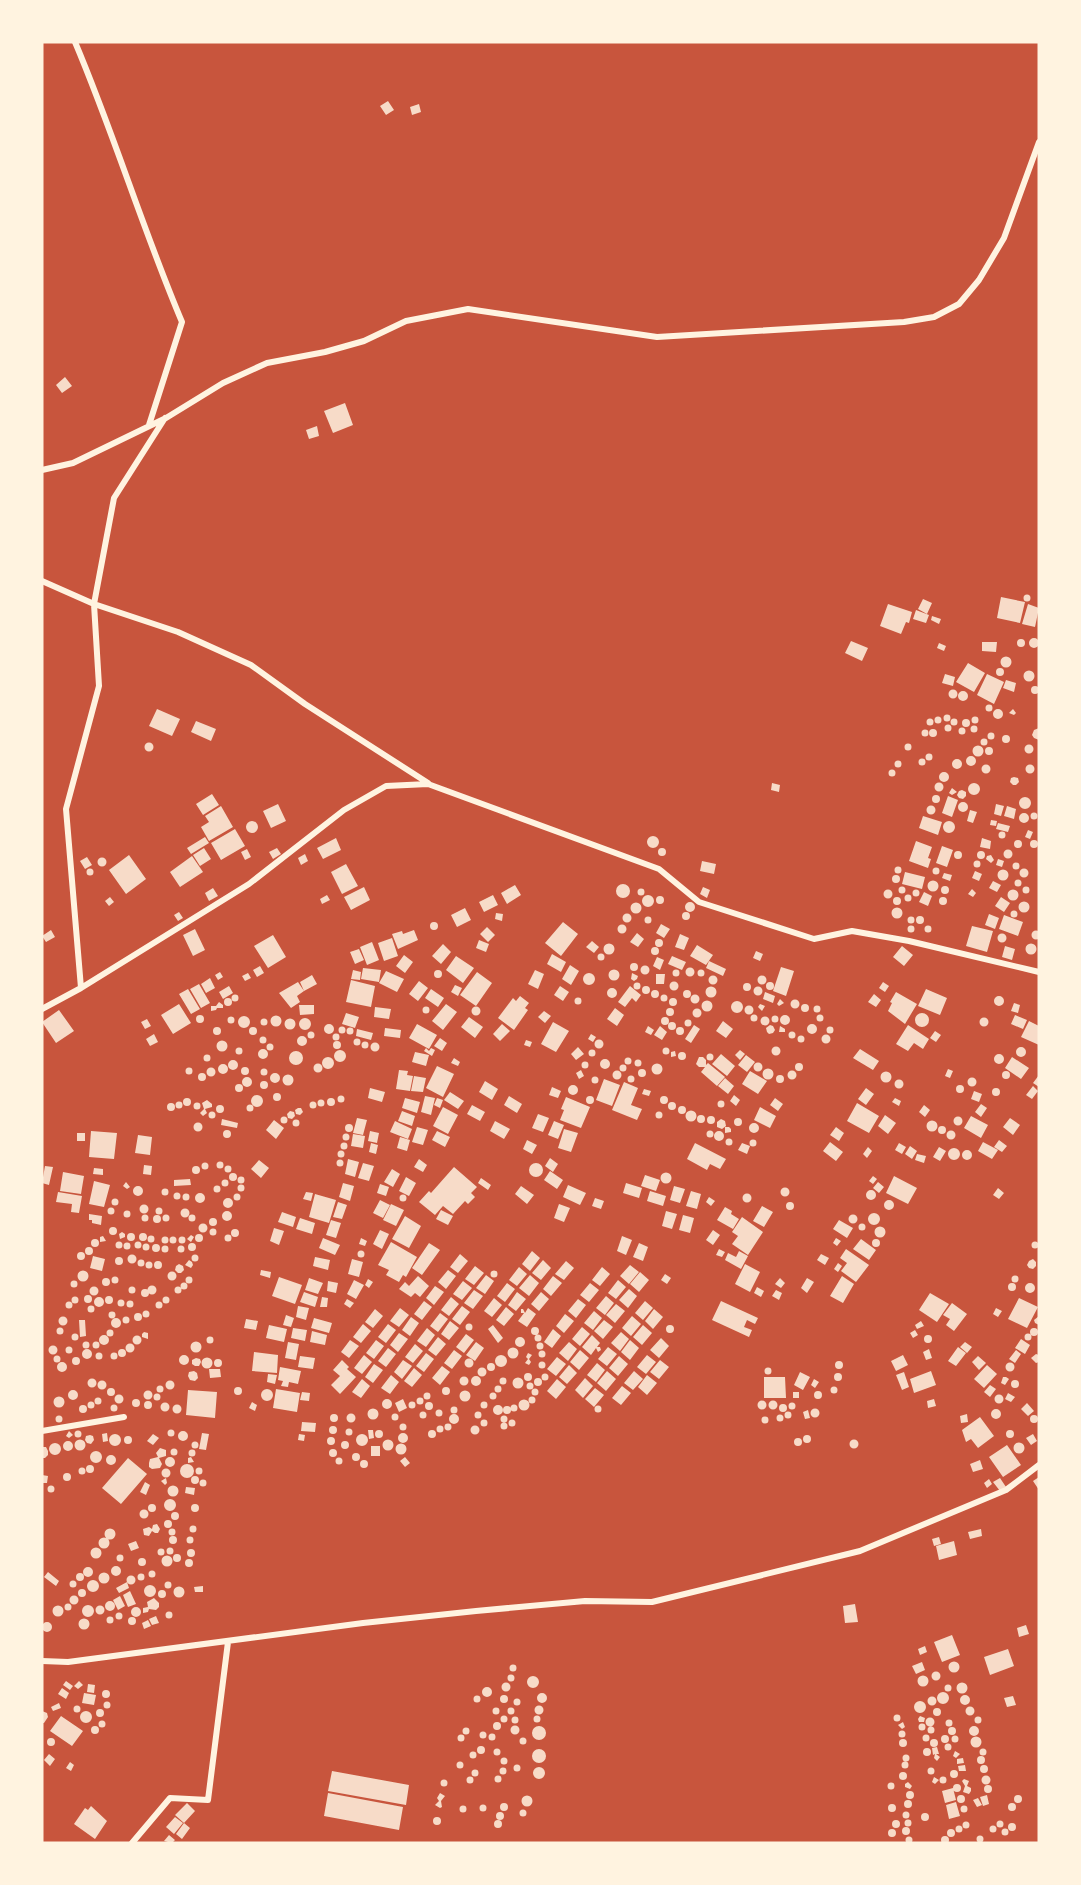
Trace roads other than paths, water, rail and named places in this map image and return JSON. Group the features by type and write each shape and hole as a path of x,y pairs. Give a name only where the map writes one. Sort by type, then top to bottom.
{"street":[{"path":"75,42 99,97 162,275 182,322 149,425"},
{"path":"42,470 73,463 166,418 223,383 267,363 325,352 364,341 406,321 468,309 657,337 904,322 934,317 959,304 980,280 1004,238 1039,141"},
{"path":"81,988 66,810 99,686 94,604 114,498 166,418"},
{"path":"42,581 94,604 178,632 251,665 304,704 428,784 658,869 699,902 814,939 852,931 909,941 1039,972"},
{"path":"42,1009 81,988 249,884 344,810 386,786 428,784"},
{"path":"42,1431 124,1417"},
{"path":"42,1661 68,1662 363,1623 476,1611 585,1601 652,1602 860,1551 1006,1490 1039,1465"},
{"path":"132,1843 170,1798 208,1800 228,1642"}]}
